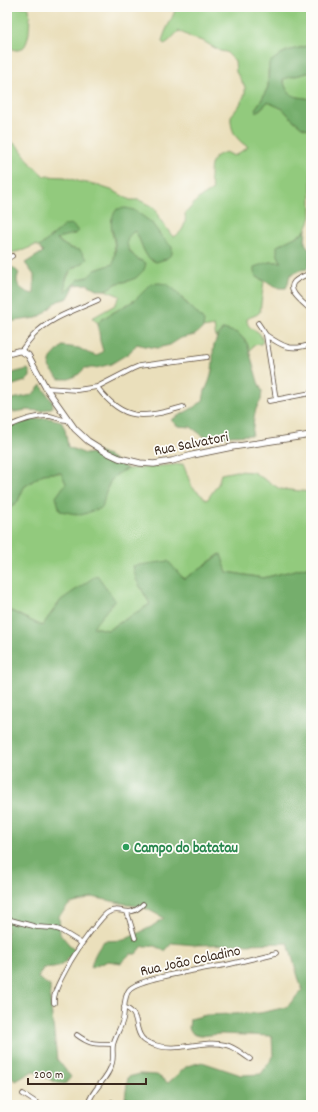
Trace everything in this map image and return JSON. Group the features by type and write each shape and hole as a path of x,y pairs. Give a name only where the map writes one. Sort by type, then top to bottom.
{"street":[{"path":"7,259 12,256"},
{"path":"311,273 295,281 292,284 291,289 293,293 311,310"},
{"path":"7,354 21,351 33,335 48,324 66,314 98,300"},
{"path":"258,323 266,335 281,345 291,348 303,348 311,344"},
{"path":"266,335 276,400"},
{"name":"Rua Salvatori","path":"21,351 28,355 46,388 74,429 88,441 104,451 120,458 140,463 154,464 232,447 311,435"},
{"path":"46,388 77,390 97,387 139,366 207,357"},
{"path":"97,387 111,404 127,413 138,416 151,416 183,407"},
{"path":"269,401 311,393"},
{"path":"7,427 25,420 42,416 53,416 62,420 68,420"},
{"path":"54,1003 58,986 69,963 81,943 108,912 113,910 127,912 139,909 143,904"},
{"path":"127,912 136,938"},
{"path":"7,919 60,930 81,943"},
{"name":"Rua João Coladino","path":"88,1105 110,1070 113,1062 113,1044 121,1025 127,993 130,988 136,984 165,976 276,953"},
{"path":"124,1007 133,1012 142,1038 150,1043 167,1047 207,1043 227,1045 235,1048 250,1059"},
{"path":"76,1034 87,1042 113,1044"},
{"path":"23,1094 40,1105"}],"green space":[{"path":"7,7 29,8 29,33 25,46 21,49 15,50 7,46"},
{"path":"176,7 311,8 311,46 287,51 281,54 268,70 268,87 255,109 257,112 268,102 283,109 302,127 311,130 311,217 303,233 288,241 277,253 281,262 269,262 257,277 264,281 260,312 247,319 247,323 260,334 263,341 261,344 253,345 250,351 243,338 237,334 223,329 216,338 214,326 203,328 203,320 175,290 135,300 102,319 98,323 92,318 115,305 120,296 105,290 118,283 128,281 146,263 136,259 127,246 127,238 130,234 135,231 147,256 156,262 172,247 161,236 151,222 111,229 115,246 113,264 95,270 88,277 79,279 65,292 64,284 71,270 83,263 80,250 67,247 57,238 75,234 65,225 39,247 36,245 24,250 7,254 7,141 12,142 19,147 32,165 44,176 65,177 93,184 114,191 130,200 139,200 151,206 156,210 159,218 173,237 176,236 183,228 185,214 198,199 213,190 210,172 214,159 218,155 226,152 234,156 248,147 237,138 231,121 231,116 239,106 245,94 245,87 236,72 235,61 226,52 220,51 203,41 192,38 179,31 166,43 164,44 162,42"},
{"path":"311,46 311,72 283,79 289,93 311,99 311,130 302,127 283,109 268,102 257,112 255,109 268,87 269,63 287,51"},
{"path":"311,72 311,99 289,93 283,79"},
{"path":"126,208 134,210 151,222 161,236 172,247 172,254 166,259 156,262 150,259 145,253 135,231 127,240 128,247 135,257 146,263 144,270 136,278 118,283 105,290 98,290 87,284 75,285 68,298 58,301 37,318 7,322 7,266 14,268 19,273 17,283 21,288 28,293 34,294 34,275 25,263 43,252 39,247 65,225 71,224 79,231 57,239 67,247 80,250 87,259 73,268 67,276 65,283 66,292 79,279 88,277 95,270 113,264 115,248 111,223 117,209"},
{"path":"306,229 305,243 310,251 309,265 307,269 300,270 290,275 286,288 279,288 257,277 254,272 254,267 269,262 281,262 277,253 277,246 303,233"},
{"path":"151,284 167,284 175,290 204,321 203,328 195,335 181,338 170,345 157,348 137,344 129,353 111,364 96,368 85,368 79,374 69,379 59,379 49,367 51,358 62,346 79,348 97,356 103,351 98,323 102,319 135,300"},
{"path":"223,329 238,333 247,343 262,391 261,400 256,409 252,435 217,438 203,436 191,427 178,426 171,420 193,408 203,400 212,373 214,345"},
{"path":"28,369 30,377 26,381 7,387 7,375"},
{"path":"41,385 52,401 53,407 42,411 27,410 14,412 7,409 7,400 32,395"},
{"path":"48,418 61,421 65,429 68,447 86,454 97,452 109,456 128,469 116,475 112,479 107,489 102,508 81,515 60,511 56,497 66,483 61,473 51,473 43,474 24,487 18,501 7,511 7,428 22,422"},
{"path":"183,464 192,487 207,500 218,484 221,474 236,471 253,472 280,489 311,492 311,566 263,578 227,572 220,554 184,580 134,566 136,579 150,604 108,630 93,627 61,600 42,626 7,609 7,512 18,501 24,487 43,474 61,473 66,483 106,493 113,478 119,473 128,469"},
{"path":"221,554 227,572 263,578 311,566 311,1105 145,1105 125,1098 128,1077 140,1074 157,1075 168,1083 187,1066 202,1062 241,1075 261,1074 273,1057 272,1036 220,1034 200,1036 193,1034 189,1028 190,1019 206,1015 260,1013 287,1007 302,990 288,943 195,945 172,943 165,951 155,946 143,946 136,954 130,954 121,963 108,961 91,968 99,947 104,941 124,940 151,927 164,918 145,908 92,897 70,904 59,916 60,934 75,951 62,965 54,968 43,968 38,978 50,986 50,999 57,1059 71,1077 65,1084 57,1083 33,1071 16,1081 7,1075 7,609 42,626 61,600 97,575 115,600 93,627 108,630 150,604 136,579 133,566 168,561 184,579"}],"place":[{"name":"Campo do batatau","path":"126,847"}]}
